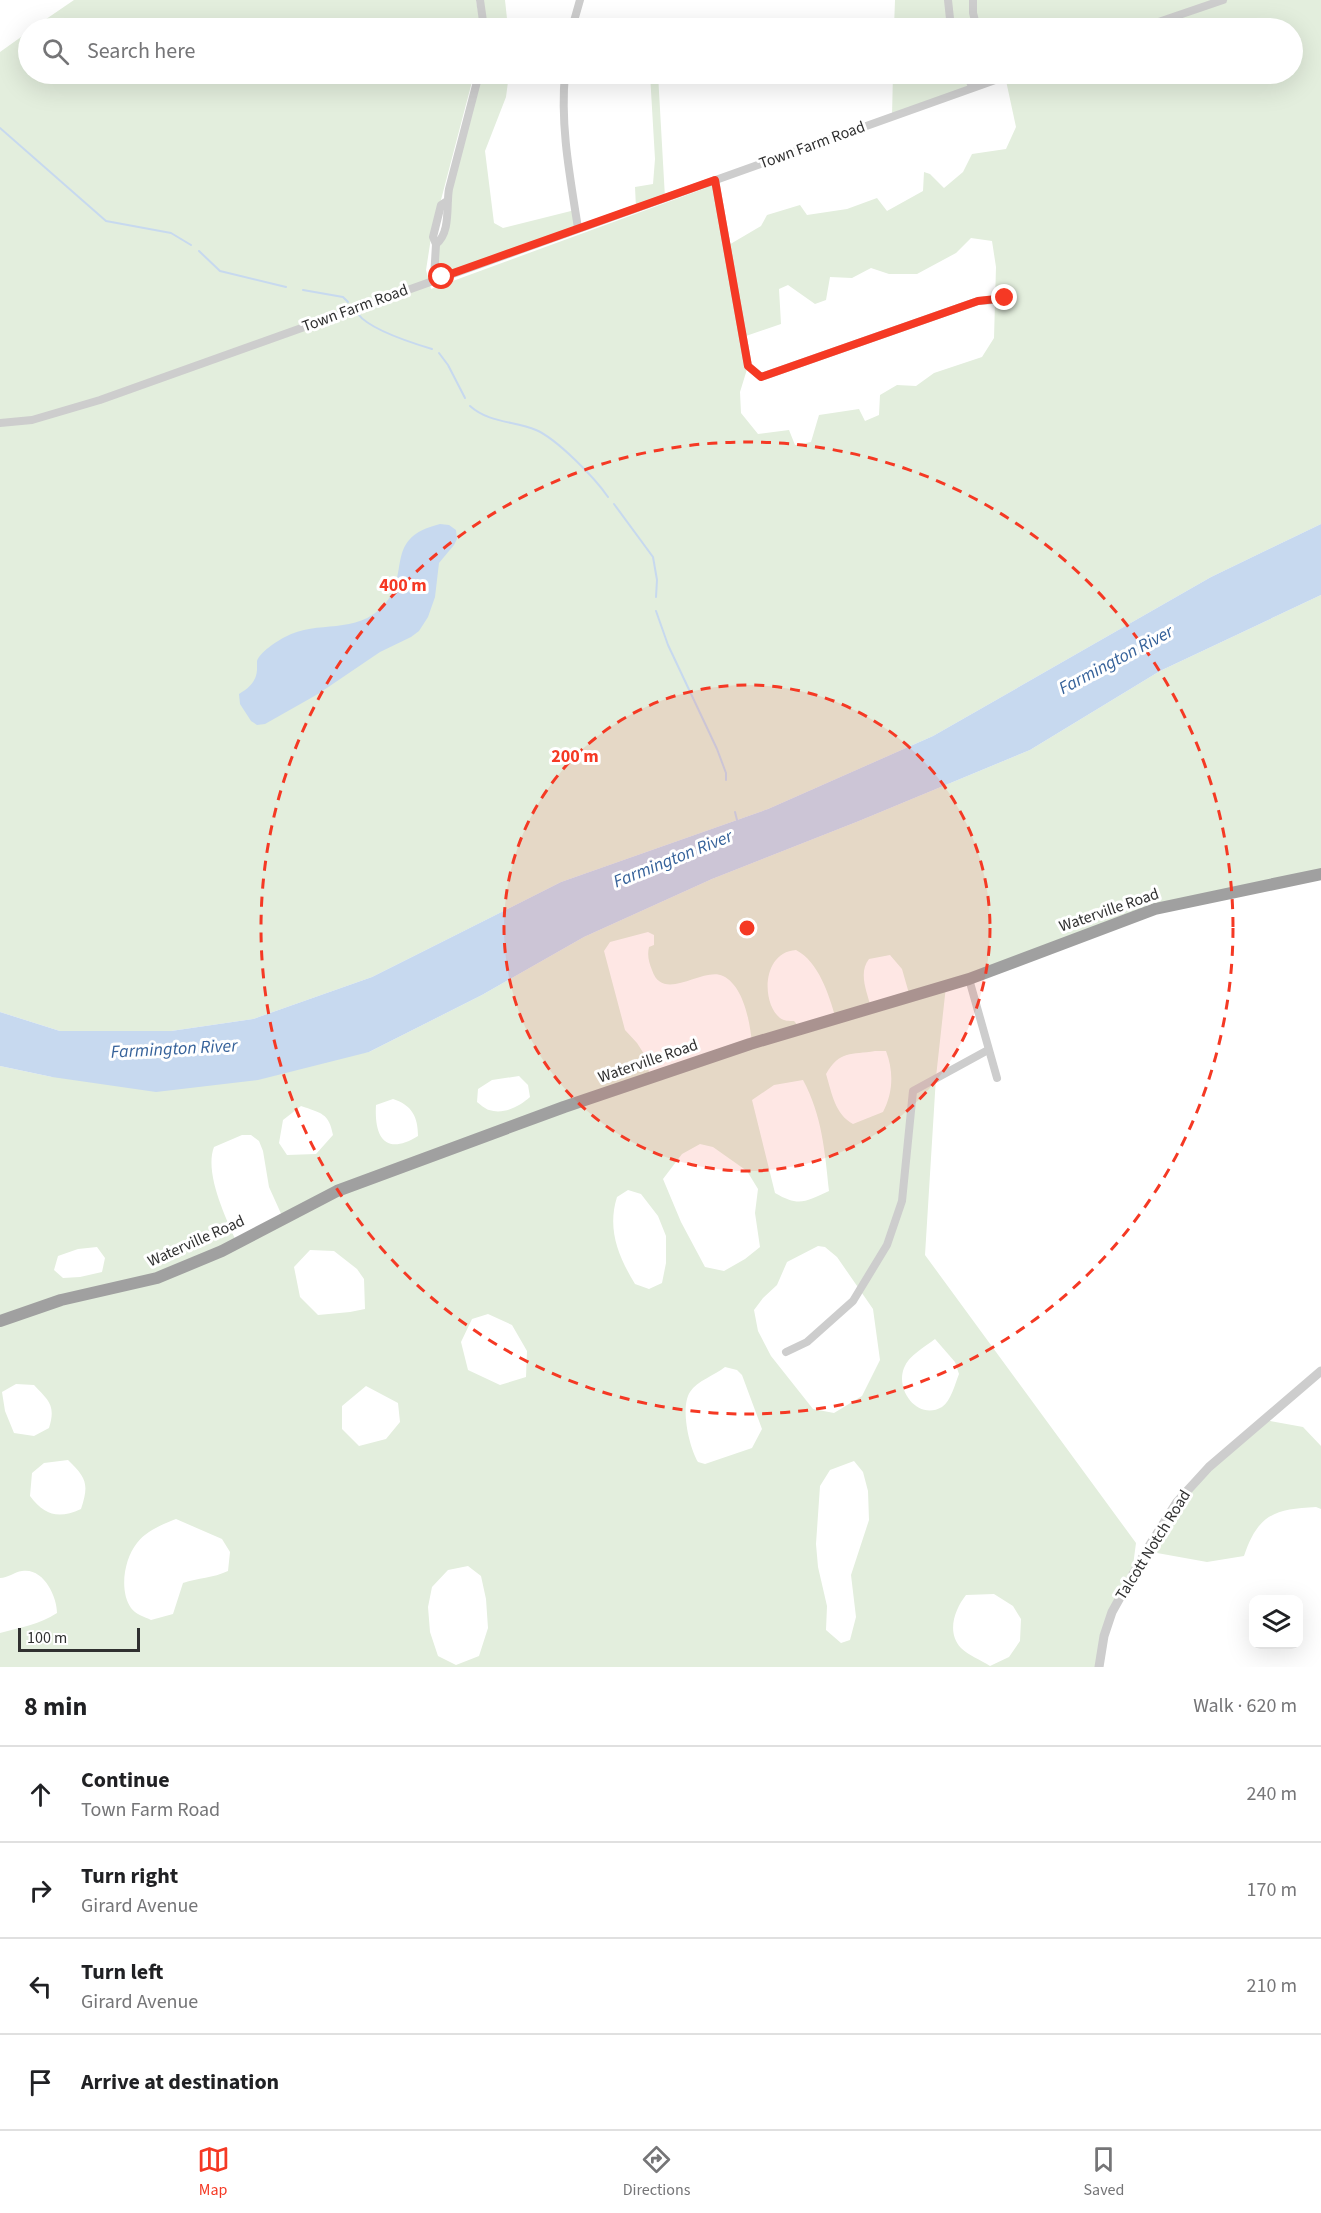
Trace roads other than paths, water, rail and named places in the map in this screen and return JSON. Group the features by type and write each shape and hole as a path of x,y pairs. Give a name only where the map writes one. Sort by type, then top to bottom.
{"highway":[{"name":"Waterville Road","path":"0,1321 61,1300 157,1278 222,1251 337,1191 564,1107 750,1044 969,979 1155,909 1321,874"}],"street":[{"path":"480,0 483,18"},
{"path":"575,18 580,0"},
{"path":"948,0 950,18"},
{"path":"973,0 974,18"},
{"path":"1170,18 1223,0"},
{"path":"434,279 436,244 433,237 441,205 447,201 476,84"},
{"path":"564,84 563,109 578,228"},
{"name":"Town Farm Road","path":"0,423 32,420 100,400 978,84"},
{"path":"715,180 748,366 761,377 978,301 1005,298"},
{"path":"969,979 997,1078"},
{"path":"786,1352 807,1342 853,1301 887,1245 902,1201 913,1091 988,1050"},
{"name":"Talcott Notch Road","path":"1099,1667 1104,1636 1112,1612 1137,1565 1177,1502 1209,1467 1321,1371"}],"water":[{"path":"440,524 449,525 456,530 457,539 439,563 435,597 428,617 419,631 380,652 318,694 265,724 257,725 251,721 240,704 239,694 254,681 257,661 262,654 278,641 298,632 349,624 373,615 392,593 404,548 411,538 422,530"},
{"name":"Farmington River","path":"1321,524 1321,595 1160,671 1030,750 712,879 584,937 482,995 369,1052 258,1080 156,1092 52,1077 0,1066 0,1012 60,1031 171,1031 253,1019 372,977 561,882 768,809 933,736 1211,577"}],"waterway":[{"path":"0,128 106,221 171,233 191,245"},
{"path":"199,251 220,271 286,287"},
{"path":"303,290 343,297 348,302"},
{"path":"358,314 381,331 432,349"},
{"path":"439,353 465,398"},
{"path":"470,406 485,416 528,427 545,435 575,460 608,497"},
{"path":"614,504 653,557 657,580 656,597"},
{"path":"656,611 668,645 717,749 726,773 726,780"},
{"path":"735,812 737,820"}]}
